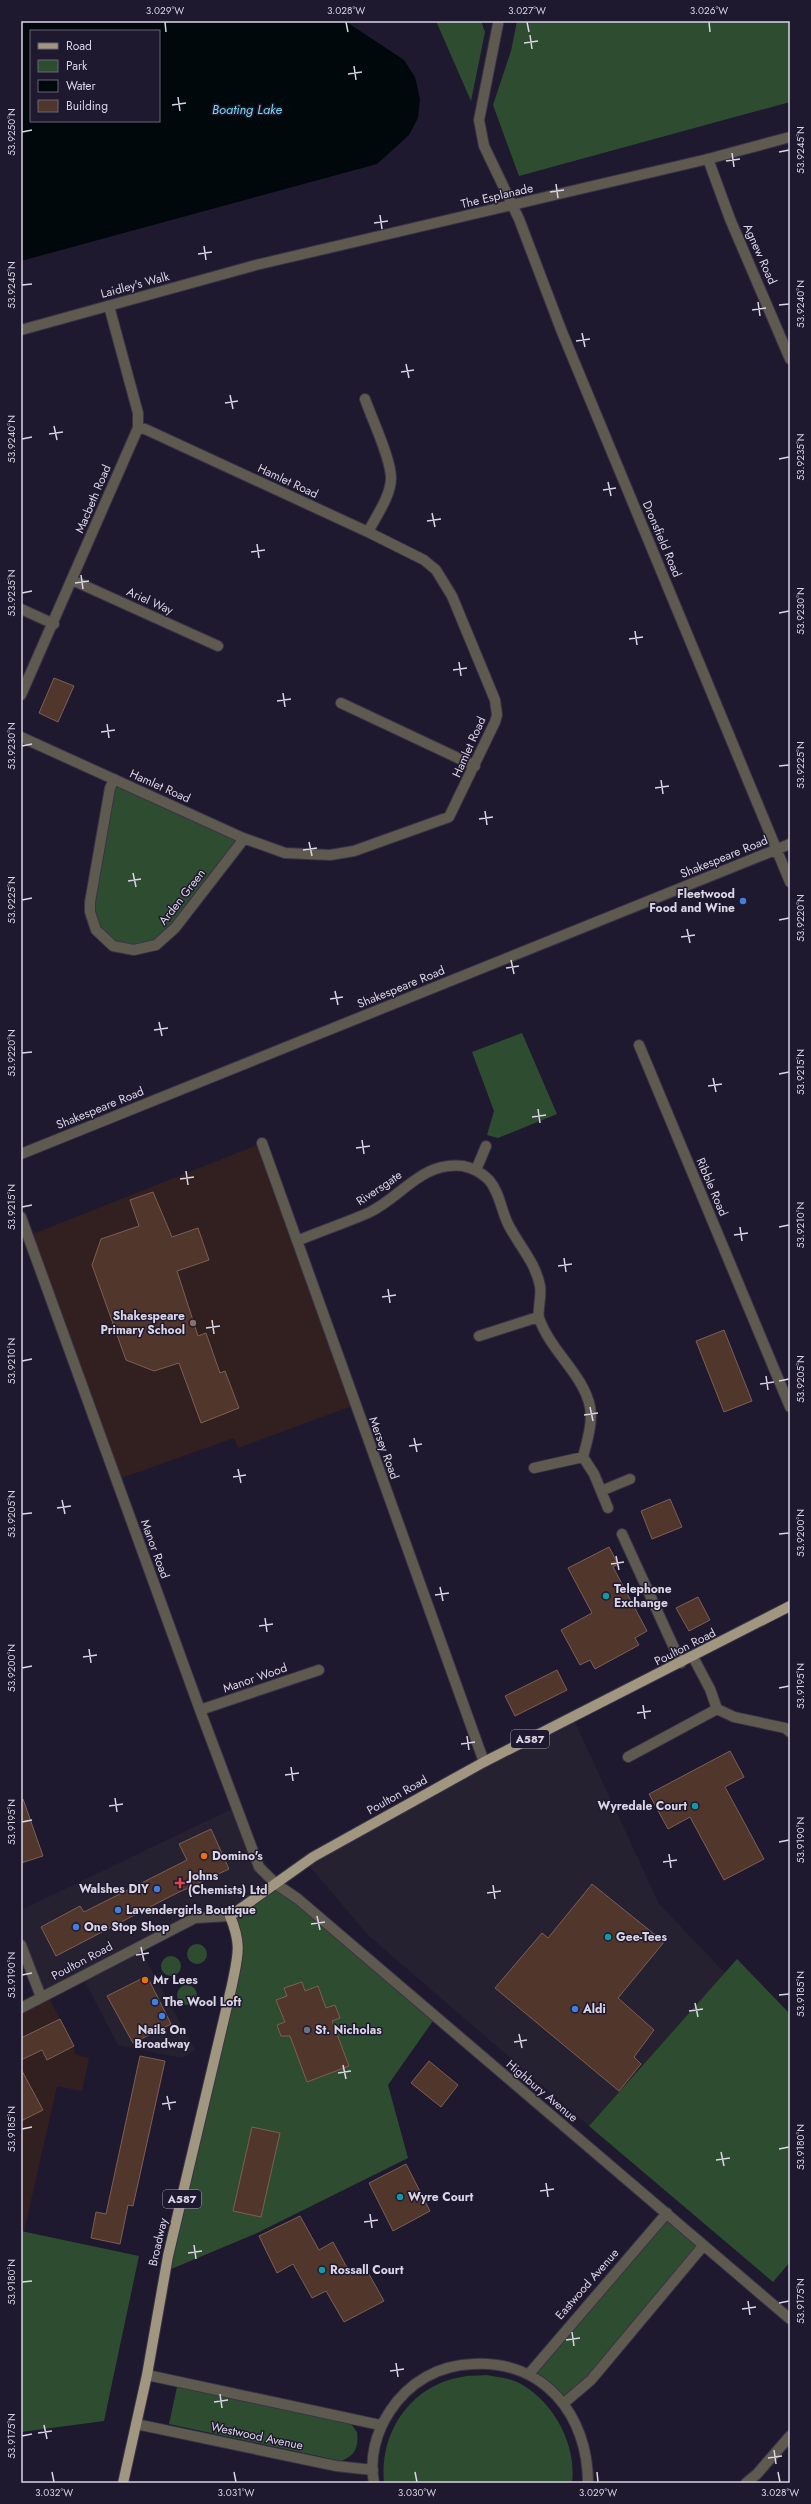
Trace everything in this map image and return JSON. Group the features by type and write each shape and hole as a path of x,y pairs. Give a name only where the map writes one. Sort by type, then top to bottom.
{"main road":[{"name":"Poulton Road","path":"230,1916 313,1857 484,1762 681,1664 790,1606"},
{"name":"Broadway","path":"123,2483 147,2375 166,2262 232,1985 239,1947 238,1936 230,1916"}],"street":[{"name":"Dronsfield Road","path":"498,24 479,120 484,146 513,206 790,882"},
{"name":"The Esplanade","path":"256,266 708,160 790,137"},
{"name":"Agnew Road","path":"708,160 730,219 790,359"},
{"name":"Laidley's Walk","path":"21,330 256,266"},
{"name":"Macbeth Road","path":"21,695 54,624 138,428 138,413 109,306"},
{"path":"364,399 388,463 391,478 388,492 368,532"},
{"name":"Hamlet Road","path":"21,737 243,838 285,852 301,855 330,855 354,851 449,817 495,722 497,707 452,596 436,570 424,560 368,532 138,428"},
{"name":"Ariel Way","path":"72,580 218,646"},
{"path":"21,609 54,624"},
{"path":"341,703 475,766"},
{"name":"Arden Green","path":"114,779 110,788 90,902 90,912 96,930 113,946 134,950 156,945 166,938 243,838"},
{"name":"Shakespeare Road","path":"21,1154 790,844"},
{"name":"Ribble Road","path":"639,1045 790,1407"},
{"name":"Mersey Road","path":"262,1143 484,1762"},
{"path":"486,1146 476,1170 484,1175 497,1193 508,1224 535,1267 540,1287 541,1302 538,1317 554,1348 581,1382 587,1395 590,1422 583,1457 608,1508"},
{"name":"Riversgate","path":"297,1240 369,1212 426,1172 444,1167 463,1166 476,1170"},
{"name":"Manor Road","path":"21,1217 200,1710 259,1867 276,1884"},
{"path":"478,1336 538,1317"},
{"path":"534,1468 583,1457"},
{"path":"600,1491 630,1479"},
{"path":"622,1534 681,1664"},
{"path":"693,1657 710,1689 717,1709 734,1717 785,1728 790,1732"},
{"name":"Manor Wood","path":"200,1710 319,1670"},
{"path":"628,1756 717,1709"},
{"name":"Highbury Avenue","path":"276,1884 298,1899 790,2319"},
{"name":"Poulton Road","path":"21,2008 195,1918 230,1916"},
{"path":"21,1945 41,1997"},
{"name":"Eastwood Avenue","path":"529,2374 667,2213"},
{"path":"564,2403 591,2380 703,2246"},
{"path":"374,2483 374,2448 380,2425 399,2397 420,2380 456,2364 490,2363 529,2374 548,2387 564,2403 576,2423 585,2447 588,2483"},
{"path":"147,2375 380,2425"},
{"name":"Westwood Avenue","path":"136,2424 336,2466 373,2470"},
{"path":"746,2483 757,2474 790,2436"}],"shaded area":[{"name":"Shakespeare Primary School","path":"262,1143 355,1405 238,1448 234,1438 116,1480 28,1236"},
{"path":"573,1718 659,1904 725,1973 589,2126 368,1935 306,1862"},
{"path":"236,1807 276,1884 230,1916 195,1918 138,1945 195,2050 182,2058 118,2045 82,1976 41,1997 21,1945 21,1910"},
{"path":"47,1994 74,2046 75,2054 89,2058 82,2091 57,2086 24,2232 21,2231 21,2007"}],"green space":[{"path":"436,21 481,21 485,32 471,101"},
{"path":"517,21 790,21 790,102 519,176 493,105 511,51"},
{"path":"114,779 243,838 175,928 145,948 106,941 90,912"},
{"path":"522,1033 557,1114 498,1138 487,1135 494,1111 472,1052"},
{"path":"276,1884 435,2018 388,2085 408,2158 257,2233 164,2272 239,1947 230,1916"},
{"path":"193,1944 201,1944 207,1950 207,1958 201,1964 193,1964 187,1958 187,1950"},
{"path":"167,1956 175,1956 181,1962 181,1970 175,1976 167,1976 161,1970 161,1962"},
{"path":"737,1959 790,2014 790,2262 773,2282 589,2126"},
{"path":"183,1985 191,1985 197,1991 197,1999 191,2005 183,2005 177,1999 177,1991"},
{"path":"667,2213 703,2246 591,2380 564,2403 529,2374"},
{"path":"21,2231 139,2256 104,2421 21,2432"},
{"path":"486,2375 519,2383 531,2391 552,2412 560,2425 571,2453 573,2468 572,2483 384,2483 384,2464 387,2447 393,2430 413,2401 427,2390 443,2382 464,2376"},
{"path":"177,2387 351,2424 357,2432 357,2446 353,2454 341,2461 169,2424"}],"water":[{"name":"Boating Lake","path":"21,21 345,21 404,60 415,77 420,99 418,118 409,135 377,164 21,261"}],"building":[{"path":"54,678 74,686 58,722 39,713"},
{"path":"153,1192 172,1237 198,1228 209,1260 177,1271 198,1336 206,1333 220,1373 225,1371 239,1408 201,1423 179,1363 154,1371 126,1360 92,1265 101,1239 139,1226 130,1200"},
{"path":"724,1330 752,1401 724,1412 696,1341"},
{"path":"670,1499 682,1527 652,1539 641,1511"},
{"name":"Telephone Exchange","path":"609,1547 618,1564 613,1567 647,1631 635,1638 639,1645 595,1669 590,1660 580,1665 561,1630 592,1613 568,1568"},
{"path":"698,1597 710,1620 689,1631 676,1608"},
{"path":"557,1670 567,1690 515,1716 505,1696"},
{"name":"Wyredale Court","path":"730,1751 744,1777 725,1787 764,1859 724,1880 690,1817 668,1829 649,1794"},
{"path":"23,1799 43,1856 21,1863 21,1800"},
{"path":"211,1829 229,1869 173,1895 56,1956 41,1927 80,1906 84,1912 187,1860 179,1844"},
{"name":"Aldi","path":"592,1884 664,1942 618,1998 654,2030 634,2057 641,2064 619,2091 495,1988 542,1933 548,1938"},
{"path":"147,1976 171,2024 133,2043 107,1996"},
{"name":"St. Nicholas","path":"302,1982 305,1991 318,1986 326,2008 335,2005 340,2018 332,2021 349,2066 307,2082 290,2036 281,2036 277,2025 285,2022 276,2000 287,1996 284,1988"},
{"path":"60,2019 74,2046 47,2060 42,2050 21,2060 21,2038"},
{"path":"140,2056 165,2061 133,2206 128,2205 120,2244 91,2238 96,2212 106,2214"},
{"path":"429,2061 458,2085 441,2107 411,2083"},
{"path":"21,2069 43,2110 21,2121"},
{"path":"252,2127 280,2133 261,2217 233,2211"},
{"name":"Wyre Court","path":"406,2164 430,2211 393,2231 369,2183"},
{"name":"Rossall Court","path":"300,2216 319,2250 333,2242 351,2275 365,2267 384,2301 344,2322 326,2291 312,2298 293,2264 277,2273 259,2236"}],"place":[{"name":"Fleetwood Food and Wine","path":"743,901"},
{"name":"Shakespeare Primary School","path":"193,1323"},
{"name":"Telephone Exchange","path":"606,1596"},
{"name":"Wyredale Court","path":"695,1806"},
{"name":"Domino's","path":"204,1856"},
{"name":"Johns (Chemists) Ltd","path":"180,1883"},
{"name":"Walshes DIY","path":"157,1889"},
{"name":"Lavendergirls Boutique","path":"118,1910"},
{"name":"One Stop Shop","path":"76,1927"},
{"name":"Gee-Tees","path":"608,1937"},
{"name":"Mr Lees","path":"145,1980"},
{"name":"The Wool Loft","path":"155,2002"},
{"name":"Aldi","path":"575,2009"},
{"name":"Nails On Broadway","path":"162,2016"},
{"name":"St. Nicholas","path":"307,2030"},
{"name":"Wyre Court","path":"400,2197"},
{"name":"Rossall Court","path":"322,2270"}]}
